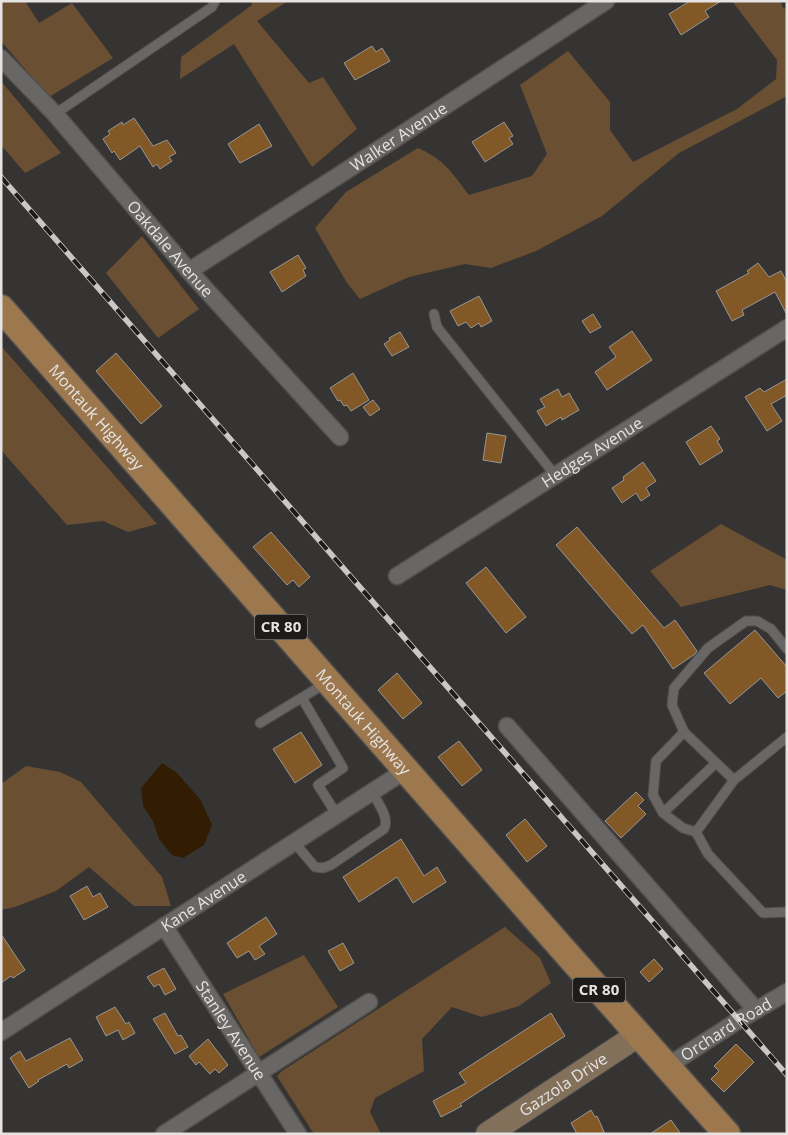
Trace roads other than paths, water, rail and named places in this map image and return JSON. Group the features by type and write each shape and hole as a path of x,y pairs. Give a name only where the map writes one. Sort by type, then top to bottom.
{"main road":[{"name":"Montauk Highway","path":"1,308 666,1067 727,1134"}],"street":[{"name":"Walker Avenue","path":"189,271 606,1"},
{"name":"Oakdale Avenue","path":"1,58 55,114 189,271 340,438"},
{"name":"Hedges Avenue","path":"397,576 787,328"},
{"path":"507,726 756,1010"},
{"name":"Kane Avenue","path":"1,1032 406,770"},
{"name":"Stanley Avenue","path":"164,926 298,1134"},
{"name":"Orchard Road","path":"666,1067 787,992"},
{"path":"164,1134 369,1002"},
{"name":"Gazzola Drive","path":"488,1134 638,1034"}],"lane":[{"path":"55,114 212,7 215,1"},
{"path":"434,314 437,328 555,476"},
{"path":"734,780 684,732 672,705 674,688 708,648 746,621 757,621 770,629 787,649"},
{"path":"260,723 328,682"},
{"path":"302,698 343,768 318,786 337,815"},
{"path":"684,732 656,761 653,795 663,813 683,828 696,832 708,854 763,913 787,912"},
{"path":"696,832 734,780 787,737"},
{"path":"663,813 716,763"},
{"path":"294,842 315,867 323,868 331,865 384,829 386,824 385,818 372,792"}],"railway":[{"path":"1,177 787,1075"}]}
